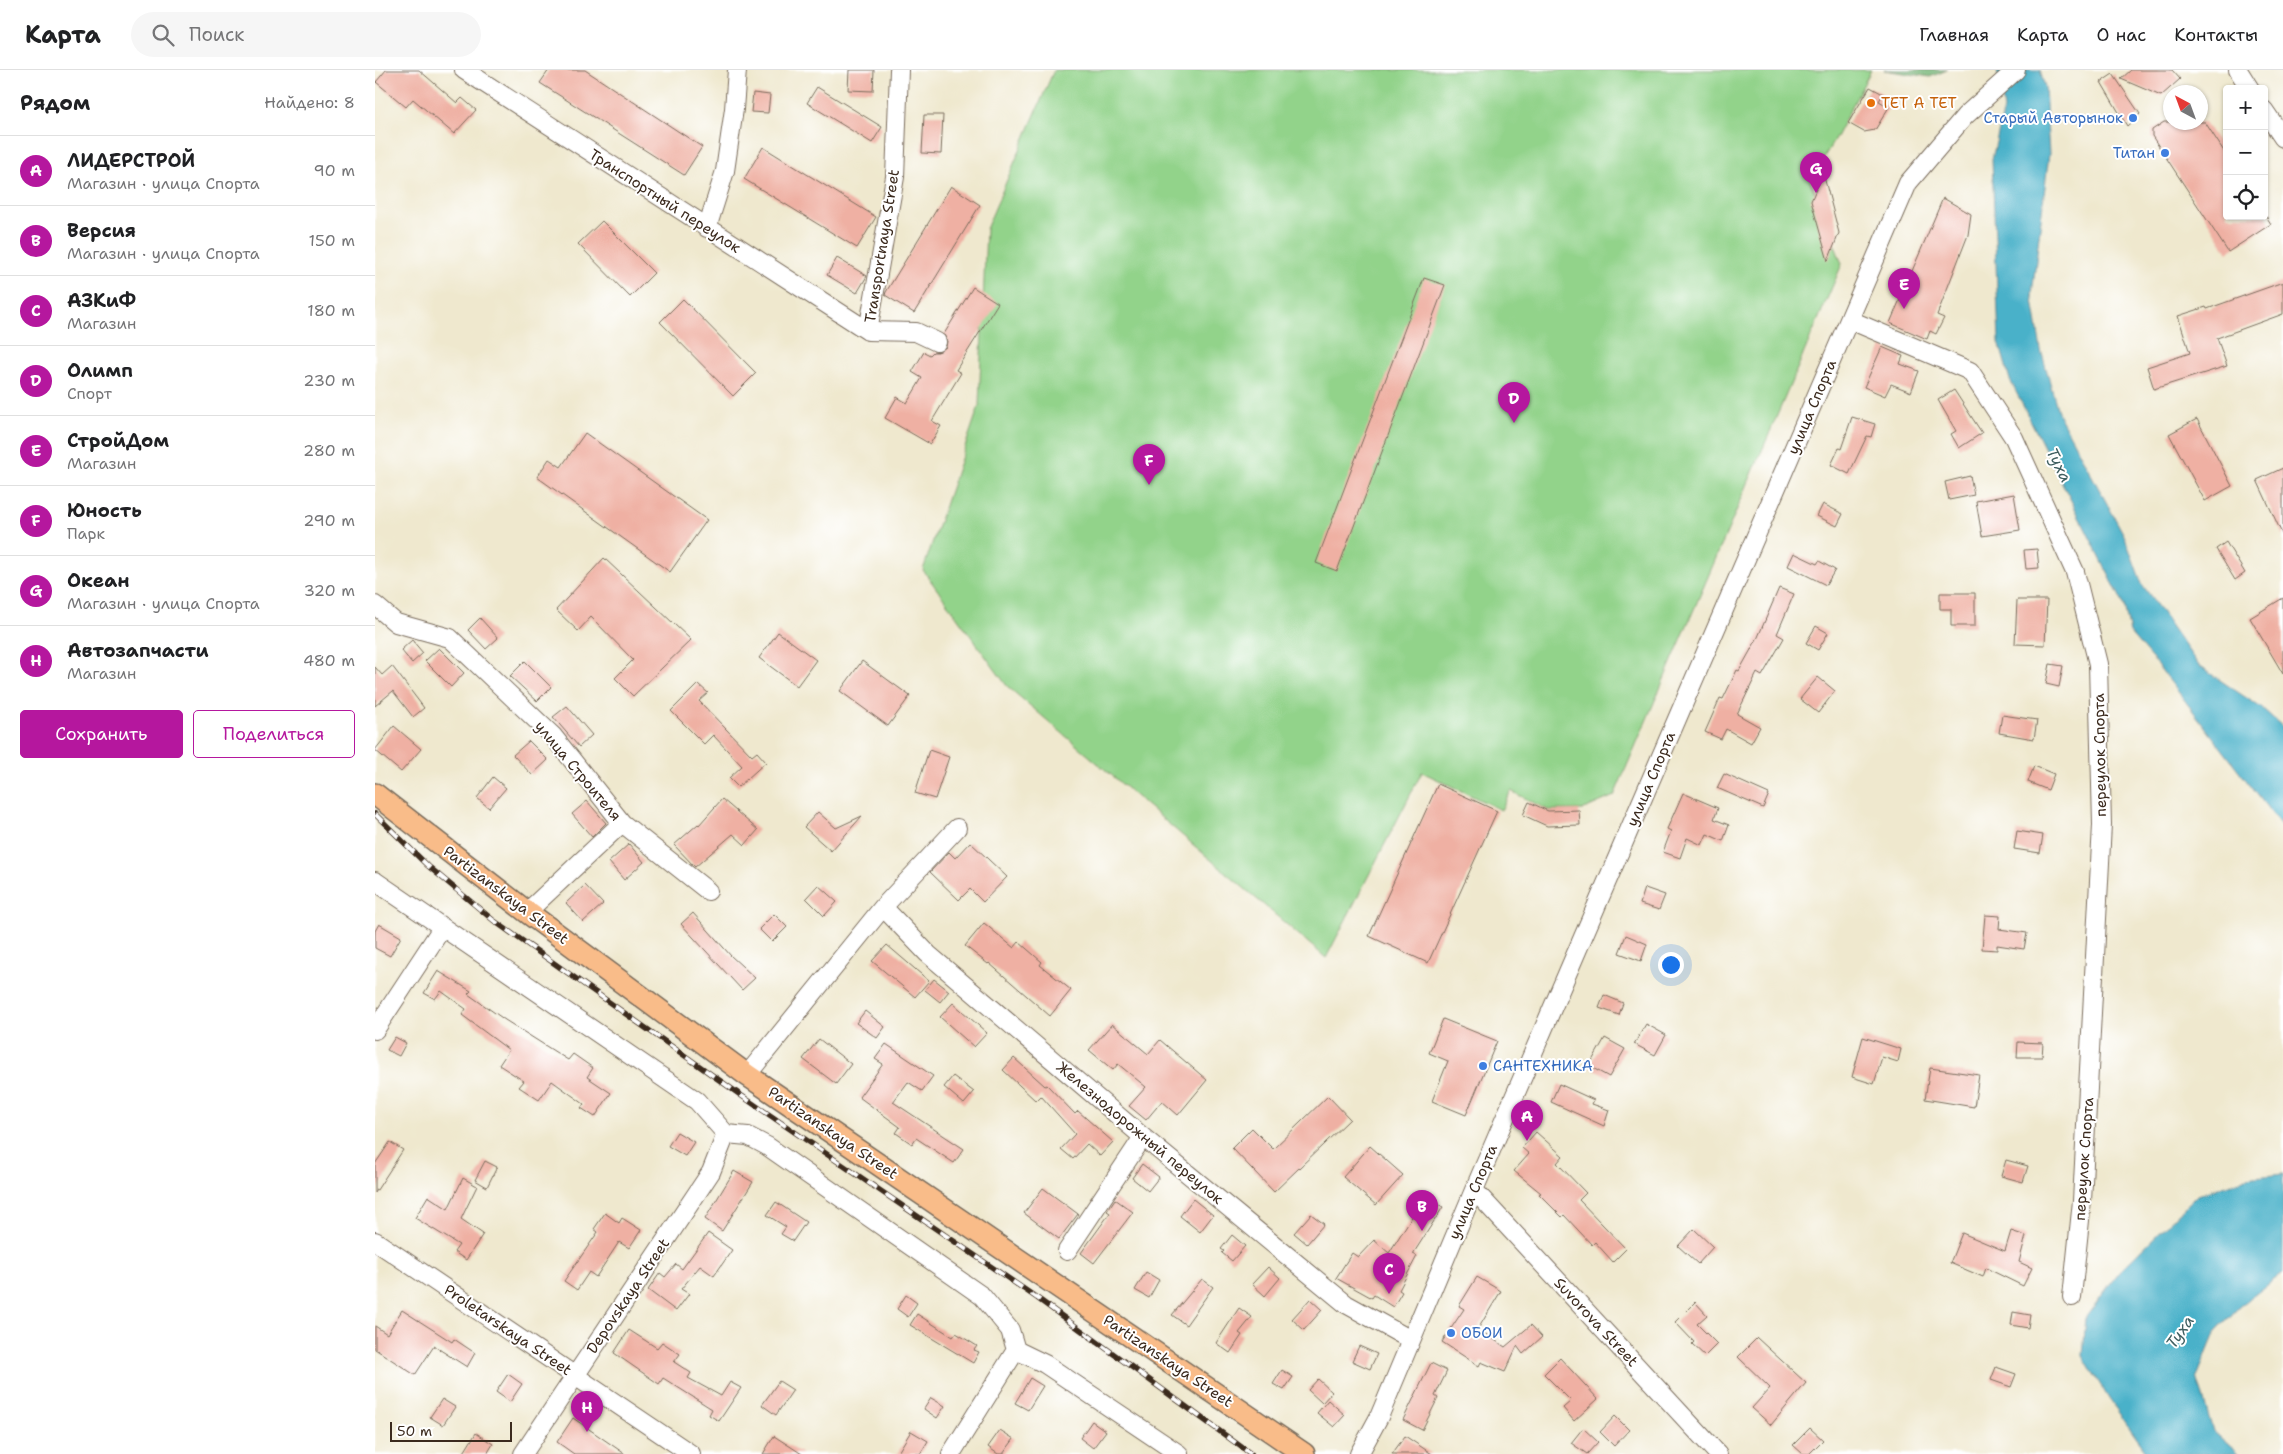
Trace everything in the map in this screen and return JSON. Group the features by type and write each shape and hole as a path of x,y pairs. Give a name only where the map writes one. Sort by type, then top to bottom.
{"main road":[{"name":"Partizanskaya Street","path":"375,794 527,912 747,1074 1304,1454"}],"street":[{"name":"Транспортный переулок","path":"464,70 868,331"},
{"path":"707,228 725,171 734,109 737,70"},
{"name":"Transportnaya Street","path":"868,331 895,178 899,70"},
{"name":"улица Спорта","path":"1359,1454 1379,1417 1474,1190 1908,184 1965,116 2016,70"},
{"path":"2238,70 2247,85"},
{"path":"2268,115 2281,131"},
{"name":"переулок Спорта","path":"1850,320 1969,372 2014,438 2075,572 2098,664 2102,826 2082,1201 2072,1297"},
{"path":"868,331 916,332 937,342"},
{"name":"улица Строителя","path":"375,605 396,623 450,638 553,736 622,823 707,891"},
{"path":"527,912 622,823"},
{"path":"747,1074 883,907 957,828"},
{"path":"375,881 697,1101 727,1134 748,1136 767,1146 982,1296 1010,1330 1016,1350 1045,1364 1179,1454"},
{"name":"Железнодорожный переулок","path":"883,907 927,954 1143,1137 1346,1304 1411,1340"},
{"path":"375,1030 442,928"},
{"name":"Depovskaya Street","path":"523,1454 711,1172 727,1134"},
{"path":"1067,1251 1143,1137"},
{"name":"Suvorova Street","path":"1474,1190 1717,1454"},
{"name":"Proletarskaya Street","path":"375,1240 691,1454"},
{"path":"951,1454 1016,1350"}],"green space":[{"path":"1054,70 1871,70 1835,139 1810,180 1842,264 1614,796 1582,810 1548,810 1511,791 1501,810 1422,772 1326,958 1007,686 923,570 979,406 986,229"},
{"path":"1884,70 1947,70 1930,77"}],"water":[{"name":"Туха","path":"1997,70 2040,70 2045,87 2049,154 2032,294 2041,350 2059,415 2124,535 2142,584 2199,666 2263,709 2283,727 2283,828 2159,667 2130,633 2124,605 2010,380 1999,342 1992,159 2004,109"},
{"name":"Туха","path":"2283,1174 2283,1273 2240,1306 2216,1331 2197,1377 2213,1431 2239,1454 2148,1454 2109,1399 2083,1356 2086,1317 2118,1273 2197,1195 2246,1178"}],"building":[{"path":"386,70 419,70 457,103 462,98 476,110 454,134 413,99 406,107 376,82"},
{"path":"549,70 585,70 702,147 684,175 540,83"},
{"path":"849,70 874,70 873,91 848,90"},
{"path":"2131,70 2172,70 2180,79 2173,85 2163,85 2163,94 2161,96 2121,79"},
{"path":"2113,74 2140,114 2127,126 2101,82"},
{"path":"817,87 882,127 872,143 807,103"},
{"path":"1870,87 1883,94 1879,101 1889,107 1875,130 1864,132 1848,123"},
{"path":"753,93 770,95 768,113 751,112"},
{"path":"924,115 943,115 941,154 922,153"},
{"path":"2163,123 2163,130 2208,130 2208,127 2223,150 2223,220 2268,219 2271,224 2228,252 2152,136 2152,130"},
{"path":"763,147 876,217 857,248 744,179"},
{"path":"1823,173 1839,233 1828,261 1811,201"},
{"path":"951,186 980,205 914,313 885,295"},
{"path":"1943,198 1971,214 1968,235 1937,315 1944,318 1936,334 1930,331 1927,339 1890,323"},
{"path":"602,221 654,273 630,297 578,244"},
{"path":"837,258 867,276 857,293 827,275"},
{"path":"1424,278 1445,285 1337,571 1316,563"},
{"path":"2283,282 2283,314 2217,338 2227,366 2154,389 2147,367 2190,353 2178,316 2206,307 2207,309"},
{"path":"973,287 998,303 956,370 961,373 932,421 941,426 930,444 885,418 897,397 907,403 922,378 912,372 924,352 930,355 946,347 947,341 944,334"},
{"path":"683,299 756,373 733,396 660,322"},
{"path":"1882,347 1903,356 1900,364 1919,371 1911,392 1891,384 1885,396 1864,387"},
{"path":"1954,390 1982,433 1959,448 1951,434 1956,431 1938,400"},
{"path":"1852,417 1875,424 1871,437 1867,436 1849,474 1831,465 1839,448 1841,449"},
{"path":"2197,419 2232,486 2205,501 2169,434"},
{"path":"585,433 707,520 670,572 537,477 549,459 561,467"},
{"path":"2283,468 2283,536 2257,480"},
{"path":"1970,476 1974,495 1949,500 1945,482"},
{"path":"2014,494 2020,530 1982,536 1976,501"},
{"path":"1823,504 1843,514 1837,526 1817,516"},
{"path":"2226,542 2245,573 2235,580 2216,549"},
{"path":"2037,549 2039,568 2026,569 2024,550"},
{"path":"1794,553 1817,564 1819,561 1835,570 1826,585 1788,566"},
{"path":"604,558 691,640 633,696 615,678 633,660 591,617 578,631 556,610"},
{"path":"1779,588 1794,594 1777,634 1784,638 1762,676 1757,673 1737,714 1760,727 1751,743 1726,729 1721,739 1705,732 1720,698 1723,699 1737,670 1739,671 1758,637"},
{"path":"1940,593 1975,593 1975,626 1951,626 1951,609 1940,609"},
{"path":"2283,598 2283,674 2250,618"},
{"path":"2017,600 2047,600 2045,645 2015,644"},
{"path":"480,618 498,638 486,649 468,630"},
{"path":"1816,626 1828,633 1818,650 1806,643"},
{"path":"778,632 816,660 797,686 759,658"},
{"path":"412,640 423,653 412,663 401,650"},
{"path":"439,648 464,673 451,687 425,661"},
{"path":"525,661 551,687 537,701 510,676"},
{"path":"862,661 910,696 888,726 840,691"},
{"path":"2050,664 2063,666 2059,687 2046,684"},
{"path":"392,666 424,708 413,717 393,691 375,706 375,667 382,675"},
{"path":"1818,677 1835,691 1818,713 1800,699"},
{"path":"698,684 708,693 699,701 752,756 757,752 766,762 738,787 729,778 742,766 713,735 704,744 671,711"},
{"path":"567,706 592,735 579,747 553,717"},
{"path":"2002,715 2037,720 2034,739 1999,733"},
{"path":"394,726 421,749 401,772 375,750"},
{"path":"529,741 548,760 532,775 513,755"},
{"path":"929,750 949,757 935,799 915,793"},
{"path":"2034,766 2054,774 2048,790 2028,782"},
{"path":"1724,774 1769,794 1763,808 1717,788"},
{"path":"493,777 506,788 489,808 477,798"},
{"path":"1438,784 1497,811 1428,963 1369,936"},
{"path":"1683,793 1718,808 1714,819 1729,825 1723,841 1707,834 1702,845 1687,838 1680,858 1663,852 1671,831 1667,829"},
{"path":"722,799 758,830 745,845 733,834 695,867 674,845 699,825"},
{"path":"587,801 606,823 592,837 572,814"},
{"path":"1529,802 1548,811 1579,810 1580,825 1547,826 1523,815"},
{"path":"818,812 836,828 862,816 831,851 804,827"},
{"path":"2017,831 2043,835 2040,853 2014,849"},
{"path":"970,842 1007,877 983,902 970,889 959,900 930,872 949,852 955,858"},
{"path":"629,844 644,862 624,880 609,862"},
{"path":"585,885 603,904 583,922 566,903"},
{"path":"818,885 837,902 824,916 806,898"},
{"path":"1645,888 1665,895 1659,910 1640,904"},
{"path":"693,913 731,956 755,978 742,990 681,924"},
{"path":"774,914 787,927 772,942 759,929"},
{"path":"1985,915 2000,916 1999,929 2027,933 2024,949 1997,945 1997,950 1982,949"},
{"path":"984,923 1014,948 1019,942 1042,962 1040,965 1071,990 1050,1016 989,963 965,946"},
{"path":"379,924 401,937 390,956 375,948 375,931"},
{"path":"1626,935 1647,944 1641,961 1619,953"},
{"path":"887,945 929,981 915,997 872,961"},
{"path":"438,971 471,991 468,994 505,1020 568,1060 573,1054 593,1068 587,1077 611,1093 595,1117 581,1108 584,1104 552,1081 539,1100 519,1087 524,1081 499,1065 509,1050 462,1015 466,1009 441,991 435,999 424,993"},
{"path":"934,979 949,991 940,1002 925,990"},
{"path":"1604,995 1623,1003 1619,1015 1599,1008"},
{"path":"953,1003 987,1033 974,1047 940,1017"},
{"path":"865,1011 885,1027 877,1038 856,1023"},
{"path":"1443,1019 1497,1041 1466,1115 1432,1101 1448,1061 1429,1053"},
{"path":"1112,1024 1148,1054 1160,1040 1207,1080 1178,1115 1162,1101 1146,1120 1129,1106 1146,1087 1118,1064 1113,1070 1089,1050"},
{"path":"1646,1024 1666,1035 1655,1055 1634,1044"},
{"path":"395,1037 406,1043 399,1056 387,1050"},
{"path":"1863,1037 1901,1049 1898,1062 1882,1057 1874,1084 1852,1077"},
{"path":"1605,1038 1625,1049 1609,1077 1589,1066"},
{"path":"819,1039 851,1064 836,1084 803,1059"},
{"path":"2018,1042 2043,1043 2042,1057 2017,1057"},
{"path":"886,1044 933,1076 922,1091 908,1082 893,1102 964,1149 954,1163 916,1138 912,1144 896,1133 900,1127 859,1097 883,1064 875,1059"},
{"path":"1014,1058 1045,1086 1047,1085 1075,1114 1078,1111 1113,1142 1100,1156 1087,1144 1073,1159 1061,1149 1075,1134 1041,1096 1036,1101 1003,1070"},
{"path":"1930,1068 1979,1075 1974,1107 1925,1099"},
{"path":"953,1076 974,1092 964,1104 944,1087"},
{"path":"1559,1084 1594,1100 1592,1104 1609,1110 1604,1126 1551,1102"},
{"path":"1328,1096 1350,1119 1274,1192 1232,1148 1252,1128 1273,1149"},
{"path":"677,1132 694,1142 685,1156 668,1146"},
{"path":"1536,1132 1563,1156 1557,1163 1586,1193 1579,1200 1626,1249 1613,1262 1595,1242 1592,1245 1564,1215 1562,1217 1539,1194 1541,1193 1514,1171 1529,1154 1522,1148"},
{"path":"390,1142 403,1150 375,1193 375,1164"},
{"path":"1370,1146 1403,1175 1376,1205 1343,1177"},
{"path":"2006,1160 2028,1166 2023,1182 2001,1176"},
{"path":"485,1161 497,1167 487,1187 475,1180"},
{"path":"1142,1164 1159,1177 1148,1191 1132,1178"},
{"path":"734,1171 753,1182 722,1231 705,1219"},
{"path":"463,1178 477,1186 461,1219 483,1234 466,1260 454,1252 459,1245 415,1218 428,1196 448,1209"},
{"path":"1043,1188 1078,1214 1059,1239 1024,1213"},
{"path":"1425,1196 1443,1207 1413,1254 1417,1256 1399,1290 1402,1292 1393,1307 1374,1295 1372,1298 1336,1278 1352,1253 1358,1257 1374,1240 1389,1253"},
{"path":"1115,1199 1133,1212 1094,1263 1081,1253 1110,1213 1107,1211"},
{"path":"1193,1199 1213,1215 1200,1232 1180,1216"},
{"path":"776,1202 806,1222 793,1241 781,1234 786,1227 767,1215"},
{"path":"605,1213 619,1223 622,1218 641,1230 629,1248 619,1242 596,1277 589,1272 577,1290 564,1281 598,1232 594,1229"},
{"path":"1311,1214 1324,1224 1307,1244 1294,1233"},
{"path":"1694,1229 1713,1247 1698,1264 1678,1246"},
{"path":"2011,1231 2026,1236 2019,1262 2032,1268 2023,1286 1986,1268 1983,1277 1950,1263 1962,1233 2005,1251"},
{"path":"708,1233 732,1250 714,1276 700,1266 681,1289 689,1294 676,1311 648,1290 660,1273 665,1277 676,1264 682,1269"},
{"path":"1232,1235 1245,1246 1232,1261 1222,1253 1224,1251 1221,1249"},
{"path":"1268,1267 1280,1278 1265,1296 1252,1284"},
{"path":"1146,1272 1159,1280 1149,1298 1135,1290"},
{"path":"1477,1277 1501,1291 1478,1329 1505,1347 1531,1325 1542,1337 1523,1354 1517,1346 1505,1372 1481,1362 1479,1366 1442,1342 1464,1309 1459,1306"},
{"path":"1202,1279 1213,1287 1186,1325 1172,1315"},
{"path":"906,1295 917,1303 908,1317 897,1309"},
{"path":"1310,1299 1322,1310 1304,1330 1292,1319"},
{"path":"1695,1302 1707,1315 1697,1324 1717,1344 1705,1356 1692,1344 1694,1342 1675,1322"},
{"path":"1239,1308 1252,1317 1239,1333 1242,1335 1230,1353 1216,1343"},
{"path":"402,1310 452,1342 454,1339 475,1353 467,1367 434,1346 415,1375 375,1349 375,1326 387,1334"},
{"path":"2013,1312 2030,1315 2028,1328 2011,1325"},
{"path":"917,1314 953,1337 956,1333 977,1346 974,1350 979,1352 973,1363 910,1325"},
{"path":"629,1330 657,1348 662,1342 680,1354 674,1362 691,1373 688,1378 721,1396 730,1382 741,1388 719,1421 709,1415 712,1409 663,1378 659,1384 614,1353"},
{"path":"1757,1338 1806,1383 1771,1425 1752,1408 1770,1388 1738,1357"},
{"path":"1359,1346 1377,1354 1370,1369 1352,1361"},
{"path":"1560,1358 1598,1399 1574,1421 1563,1408 1571,1401 1544,1374"},
{"path":"1431,1363 1447,1371 1435,1396 1438,1398 1422,1430 1403,1420"},
{"path":"1996,1367 2016,1374 2011,1387 1991,1380"},
{"path":"1282,1370 1293,1377 1284,1390 1273,1384"},
{"path":"508,1374 522,1384 510,1402 496,1392"},
{"path":"1030,1378 1043,1386 1028,1410 1015,1403"},
{"path":"1318,1379 1332,1392 1322,1403 1308,1390"},
{"path":"779,1381 793,1390 776,1415 762,1405"},
{"path":"931,1398 945,1406 937,1418 924,1409"},
{"path":"442,1399 455,1407 443,1425 430,1417"},
{"path":"1328,1400 1345,1415 1334,1427 1317,1413"},
{"path":"1615,1416 1629,1430 1614,1446 1600,1432"},
{"path":"573,1418 625,1454 574,1454 557,1442"},
{"path":"1092,1421 1106,1431 1093,1448 1080,1438"},
{"path":"1583,1428 1598,1442 1587,1454 1571,1443"},
{"path":"1810,1428 1823,1440 1809,1454 1803,1454 1793,1445"},
{"path":"1000,1430 1014,1439 1003,1454 998,1454 988,1447"},
{"path":"911,1431 928,1441 920,1454 897,1454"},
{"path":"476,1433 493,1444 487,1454 463,1454"},
{"path":"774,1436 802,1454 763,1454"},
{"path":"1405,1436 1432,1454 1392,1454"}],"railway":[{"path":"375,814 428,866 493,920 739,1094 1037,1298 1251,1454"}],"place":[{"name":"ТЕТ А ТЕТ","path":"1871,103"},
{"name":"Старый Авторынок","path":"2133,118"},
{"name":"Титан","path":"2165,153"},
{"name":"Океан","path":"1816,193"},
{"name":"СтройДом","path":"1904,309"},
{"name":"Олимп","path":"1514,423"},
{"name":"Юность","path":"1149,485"},
{"name":"САНТЕХНИКА","path":"1483,1066"},
{"name":"ЛИДЕРСТРОЙ","path":"1527,1141"},
{"name":"Версия","path":"1422,1231"},
{"name":"АЗКиФ","path":"1389,1294"},
{"name":"ОБОИ","path":"1451,1333"},
{"name":"Автозапчасти","path":"587,1432"}]}
